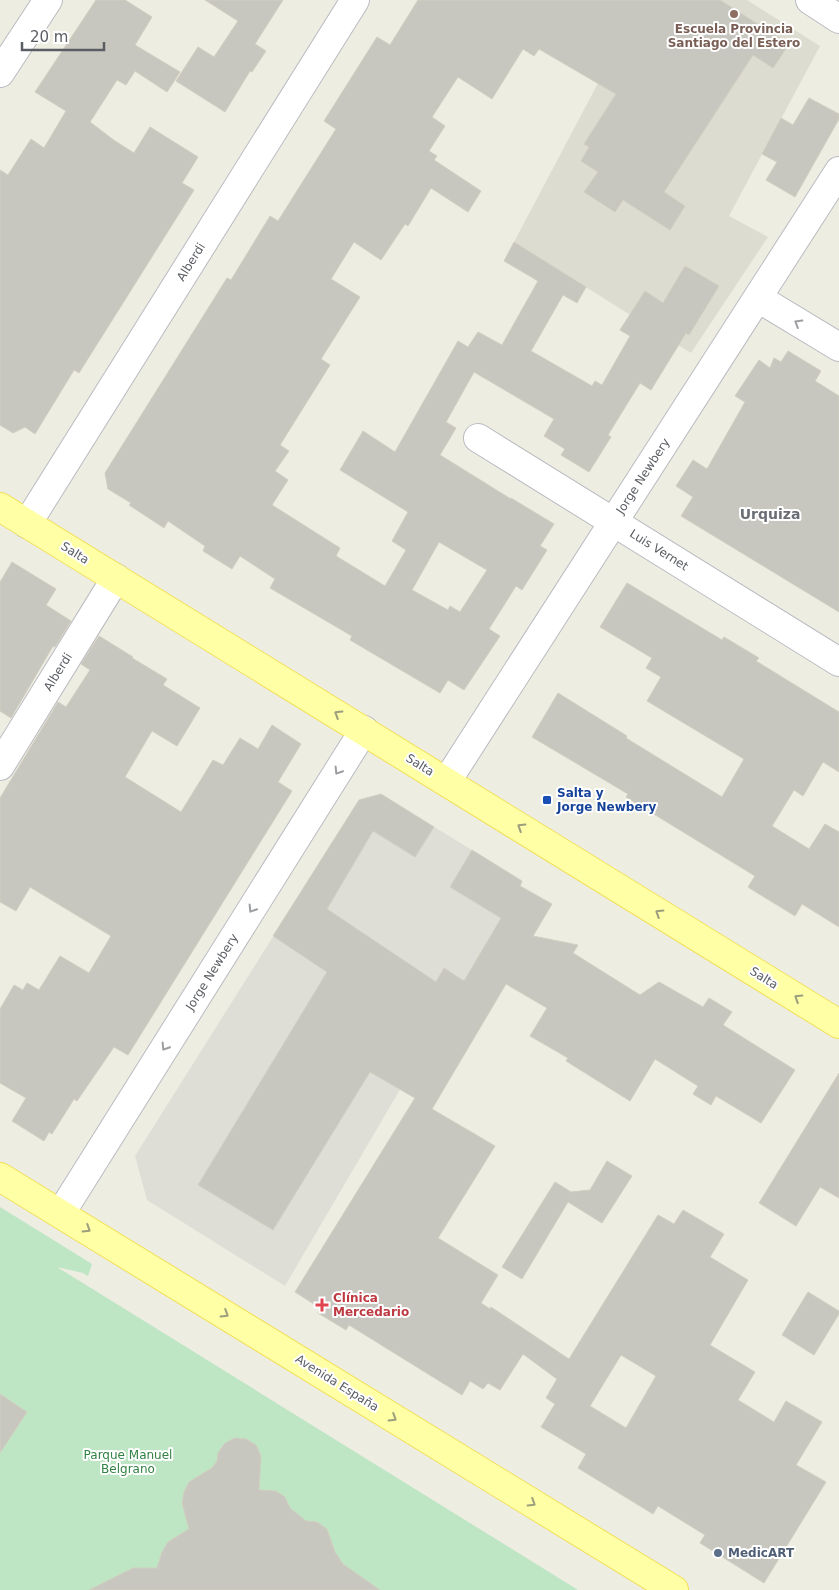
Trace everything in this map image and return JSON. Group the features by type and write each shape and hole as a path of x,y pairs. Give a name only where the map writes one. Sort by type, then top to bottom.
{"main road":[{"name":"Salta","path":"0,507 839,1024"},
{"name":"Avenida España","path":"0,1177 674,1590"}],"street":[{"path":"0,73 48,0"},
{"name":"Alberdi","path":"27,524 355,0"},
{"path":"810,0 839,19"},
{"name":"Jorge Newbery","path":"447,782 839,171"},
{"path":"758,298 839,347"},
{"name":"Luis Vernet","path":"478,438 839,662"},
{"name":"Alberdi","path":"0,766 116,578"},
{"name":"Jorge Newbery","path":"61,1213 364,730"}],"shaded area":[{"path":"642,0 747,0 820,46 729,216 768,237 691,353 514,242"},
{"path":"381,794 522,881 285,1286 147,1200 135,1156 359,800"}],"green space":[{"name":"Parque Manuel Belgrano","path":"0,1207 92,1264 88,1276 57,1267 578,1590 0,1590"}],"building":[{"path":"96,0 125,0 152,17 135,45 180,72 167,92 135,71 126,85 117,80 90,122 134,153 150,127 198,157 182,183 194,190 79,373 74,370 35,434 25,427 13,433 0,425 0,170 8,175 31,139 44,148 66,111 35,92"},
{"path":"205,0 283,0 255,44 266,51 252,72 250,71 225,112 176,81 198,47 214,57 238,21"},
{"path":"418,0 720,0 789,44 773,68 753,55 664,192 685,206 670,230 623,200 615,212 584,192 598,172 581,161 589,147 584,144 616,94 539,49 534,56 523,49 492,99 458,77 432,117 445,126 429,151 437,156 434,160 481,191 468,212 431,188 408,226 405,224 381,260 354,242 331,279 360,297 321,359 330,365 280,445 289,451 275,471 288,480 272,505 340,548 336,556 385,586 406,550 392,541 408,512 340,470 363,431 395,452 458,341 468,347 478,332 502,345 538,281 504,261 514,242 586,287 577,303 563,295 531,351 592,386 595,381 602,385 630,336 620,330 645,291 663,303 685,266 719,286 689,335 686,333 651,390 640,383 608,435 611,437 589,472 561,455 565,449 544,436 554,419 474,372 446,422 456,428 440,455 554,524 540,546 547,550 522,590 516,586 489,629 500,636 464,690 448,680 440,693 350,640 352,636 270,588 275,579 240,556 232,569 203,551 205,546 168,521 164,528 129,505 131,503 108,489 105,473 227,278 231,280 270,216 278,221 336,129 324,121 377,37 390,45","holes":["439,542 487,570 460,612 450,606 448,610 412,590"]},
{"path":"809,98 839,114 839,119 795,197 766,180 777,162 762,154 781,118 793,125"},
{"path":"788,351 821,371 815,381 839,396 839,612 681,516 693,497 676,486 693,460 707,469 745,402 735,396 759,360 770,368 774,358 781,362"},
{"path":"12,562 56,589 46,605 71,621 55,647 53,646 11,718 0,711 0,582"},
{"path":"627,583 722,640 724,637 759,658 756,661 839,712 839,772 823,762 803,796 794,790 772,826 809,849 825,824 839,832 839,927 802,904 795,916 759,894 748,887 755,876 626,797 628,794 532,737 558,693 627,736 626,738 722,797 744,759 647,701 661,677 646,668 652,658 600,627"},
{"path":"99,636 167,679 163,685 200,708 177,746 152,731 125,777 181,812 213,760 223,765 240,738 258,749 272,725 301,744 278,782 292,791 128,1055 114,1047 77,1101 74,1099 52,1134 49,1132 44,1141 12,1121 26,1098 0,1083 0,1009 14,985 23,990 27,983 39,990 60,956 89,973 111,936 30,887 16,911 0,902 0,798 58,702 66,707 90,670 81,664"},
{"path":"381,794 434,827 415,857 373,831 327,909 436,982 444,968 464,981 501,918 450,887 472,850 522,881 520,886 552,904 533,936 578,945 573,953 640,995 659,982 703,1007 709,998 732,1012 723,1025 795,1070 761,1123 716,1096 711,1105 693,1094 698,1086 655,1059 630,1101 566,1061 568,1058 530,1036 547,1008 506,984 432,1109 495,1146 438,1238 498,1275 481,1303 490,1309 491,1307 569,1359 658,1215 674,1224 683,1210 724,1234 710,1257 748,1280 710,1345 755,1372 738,1400 774,1422 786,1401 822,1422 796,1465 826,1482 764,1583 700,1543 705,1535 658,1506 653,1514 578,1468 586,1454 541,1427 555,1404 546,1398 557,1379 523,1354 500,1390 488,1383 483,1389 470,1381 462,1395 349,1325 346,1330 318,1313 320,1308 295,1292 415,1098 370,1072 273,1230 198,1185 327,972 273,936 359,800","holes":["621,1355 656,1376 626,1428 590,1406"]},
{"path":"839,1073 839,1198 820,1187 796,1226 759,1203"},
{"path":"607,1161 632,1176 602,1223 568,1202 522,1279 502,1267 555,1182 571,1192 590,1190"},
{"path":"808,1292 839,1311 814,1355 782,1335"},
{"path":"0,1394 27,1412 0,1453"},
{"path":"235,1438 246,1439 256,1445 261,1456 259,1490 276,1491 285,1497 290,1508 306,1521 317,1522 327,1529 335,1552 343,1564 380,1590 89,1590 133,1568 157,1568 162,1552 168,1542 189,1529 182,1503 184,1492 189,1482 212,1468 217,1461 218,1453 225,1443"}],"place":[{"name":"Escuela Provincia Santiago del Estero","path":"734,14"},
{"name":"Salta y Jorge Newbery","path":"547,800"},
{"name":"Clínica Mercedario","path":"322,1305"},
{"name":"MedicART","path":"718,1553"}],"district":[{"name":"Urquiza","path":"770,514"}]}
